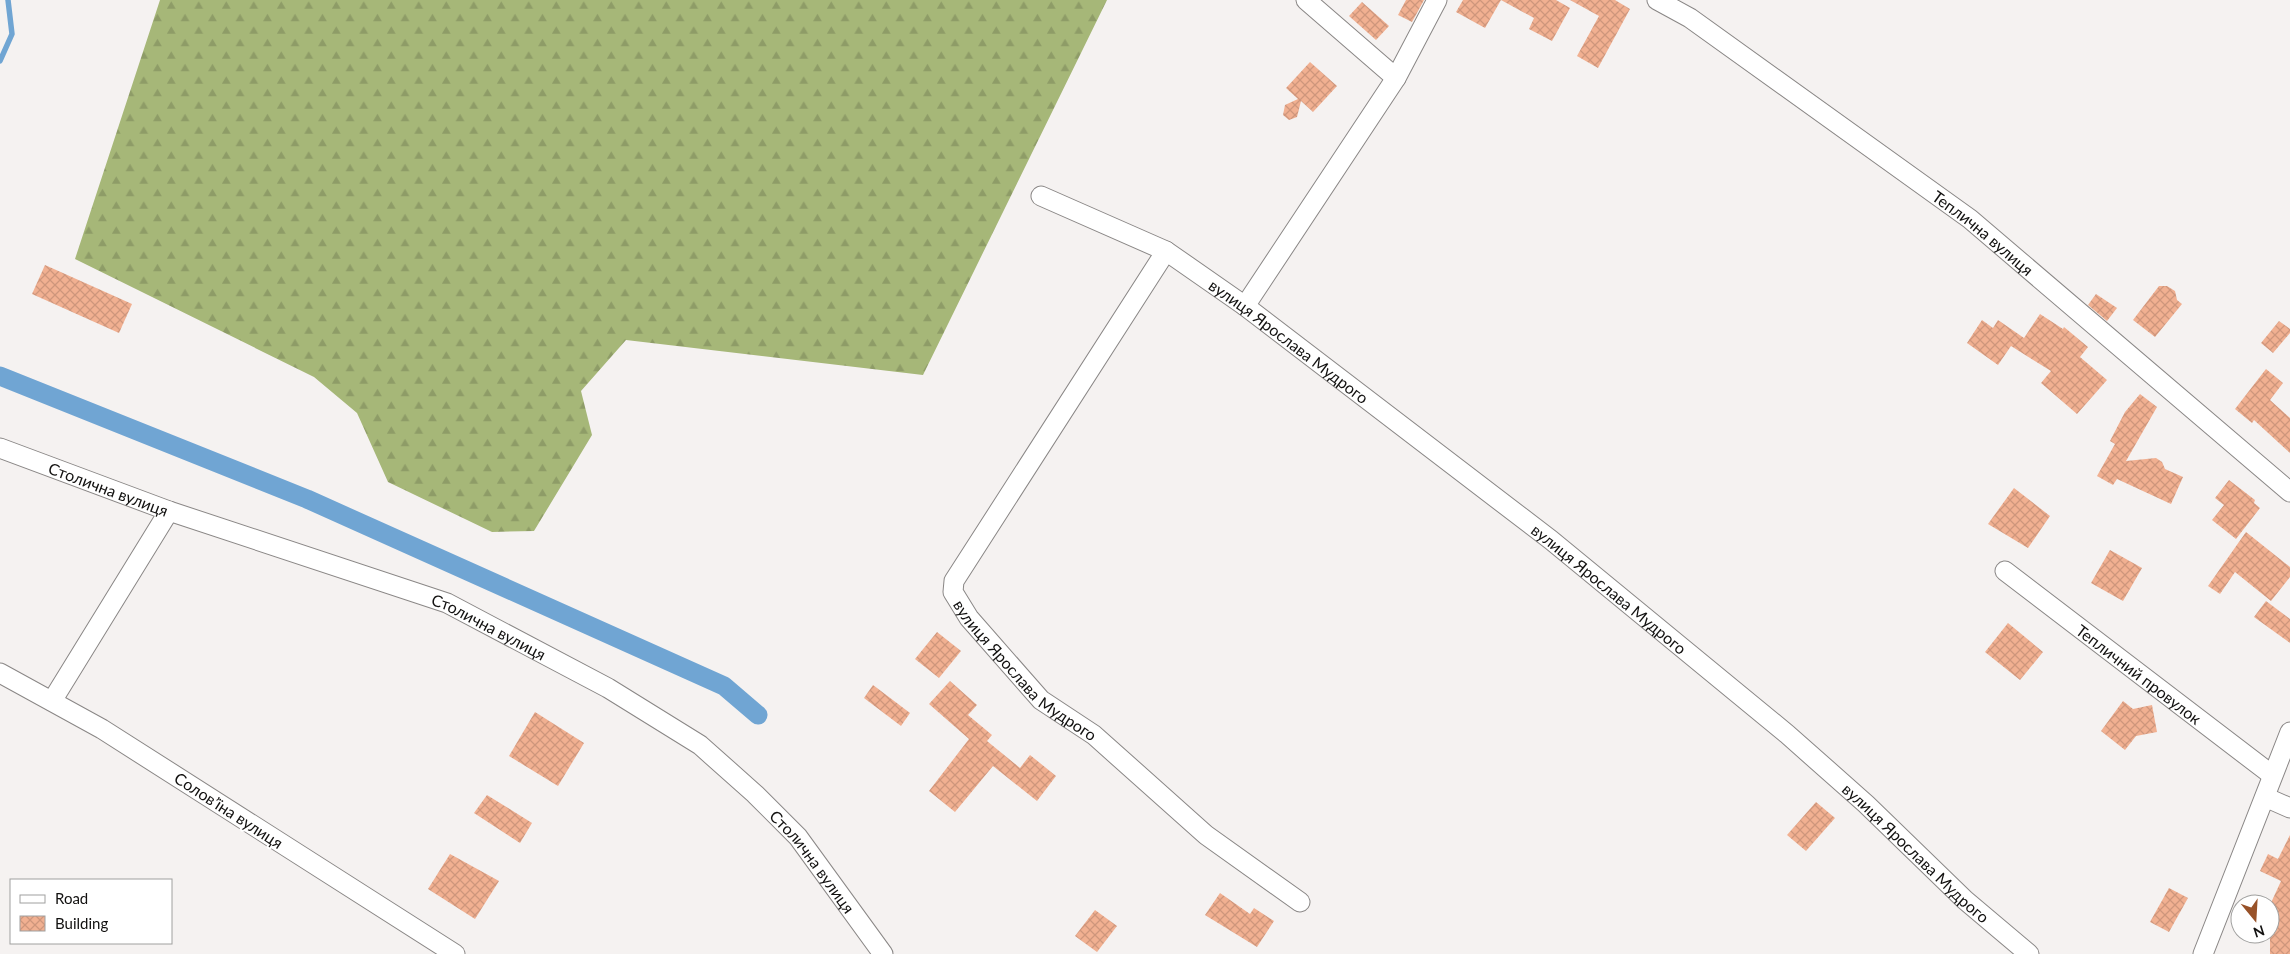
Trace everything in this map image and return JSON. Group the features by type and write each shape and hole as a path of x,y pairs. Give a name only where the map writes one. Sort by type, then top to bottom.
{"street":[{"path":"1306,0 1396,78"},
{"path":"1245,306 1396,78 1437,0"},
{"name":"Теплична вулиця","path":"1657,0 1690,18 1970,220 2290,492"},
{"name":"вулиця Ярослава Мудрого","path":"1041,196 1166,251 1245,306 1582,565 1787,734 1866,804 1965,900 2029,954"},
{"name":"вулиця Ярослава Мудрого","path":"1166,251 954,581 953,592 969,618 1041,700 1094,735 1206,835 1300,902"},
{"name":"Столична вулиця","path":"0,448 169,511 447,603 608,688 700,745 755,794 798,837 884,954"},
{"path":"52,702 169,511"},
{"name":"Тепличний провулок","path":"2005,571 2272,775"},
{"name":"Соловʼїна вулиця","path":"0,673 102,729 455,954"},
{"path":"2203,954 2290,732"},
{"path":"2265,797 2290,808"}],"green space":[{"path":"160,0 1107,0 923,375 626,340 581,391 592,435 534,531 492,532 388,482 357,413 314,377 75,259"}],"building":[{"path":"1406,0 1424,0 1412,22 1398,15"},
{"path":"1463,0 1501,0 1485,28 1456,12"},
{"path":"1501,0 1556,0 1570,8 1552,41 1529,29 1534,18"},
{"path":"1570,0 1615,0 1630,9 1598,68 1577,56 1599,16"},
{"path":"1362,2 1389,26 1376,40 1349,16"},
{"path":"1310,62 1337,86 1313,112 1301,101 1297,117 1289,120 1283,115 1285,105 1298,99 1286,88"},
{"path":"45,265 132,304 119,333 32,294"},
{"path":"2159,286 2167,286 2175,291 2177,300 2182,304 2155,337 2133,320"},
{"path":"2096,294 2117,308 2107,321 2088,305"},
{"path":"2040,314 2063,329 2064,327 2088,347 2080,357 2107,380 2077,414 2041,383 2051,371 2011,346 1998,365 1967,343 1982,320 1993,328 1998,320 2024,338"},
{"path":"2279,321 2290,329 2290,333 2273,353 2261,343"},
{"path":"2266,369 2283,383 2270,400 2290,418 2290,453 2254,420 2252,423 2235,409"},
{"path":"2140,394 2157,407 2126,461 2156,458 2162,462 2165,469 2183,477 2171,504 2117,479 2113,485 2097,476 2115,444 2110,441 2125,412"},
{"path":"2229,480 2255,500 2254,503 2260,508 2236,539 2212,520 2224,505 2215,498"},
{"path":"2014,488 2050,516 2028,548 1988,524"},
{"path":"2246,532 2290,567 2290,577 2271,601 2235,572 2220,594 2208,586"},
{"path":"2110,550 2142,568 2123,601 2091,583"},
{"path":"2266,601 2290,619 2290,643 2254,617"},
{"path":"2008,623 2043,652 2020,680 1985,652"},
{"path":"937,632 961,651 939,678 915,659"},
{"path":"950,681 977,705 968,715 992,735 987,741 1020,768 1030,755 1056,776 1037,801 993,766 955,812 929,791 969,739 929,704"},
{"path":"873,685 910,713 901,726 864,698"},
{"path":"2123,701 2133,709 2152,705 2157,732 2136,736 2125,750 2101,731"},
{"path":"535,712 584,743 558,786 509,756"},
{"path":"487,795 532,823 520,843 474,813"},
{"path":"1816,802 1835,818 1806,851 1787,835"},
{"path":"2290,835 2290,954 2270,954 2270,944 2280,944 2280,894 2275,894 2281,881 2260,871 2268,854 2278,859"},
{"path":"450,854 499,881 475,919 428,889"},
{"path":"2169,888 2188,898 2169,932 2150,922"},
{"path":"1220,893 1250,914 1254,908 1274,921 1257,947 1205,915"},
{"path":"1095,910 1117,926 1097,952 1075,936"}],"waterway":[{"path":"0,61 12,34 8,0"},
{"path":"0,376 307,499 724,686 758,715"}]}
